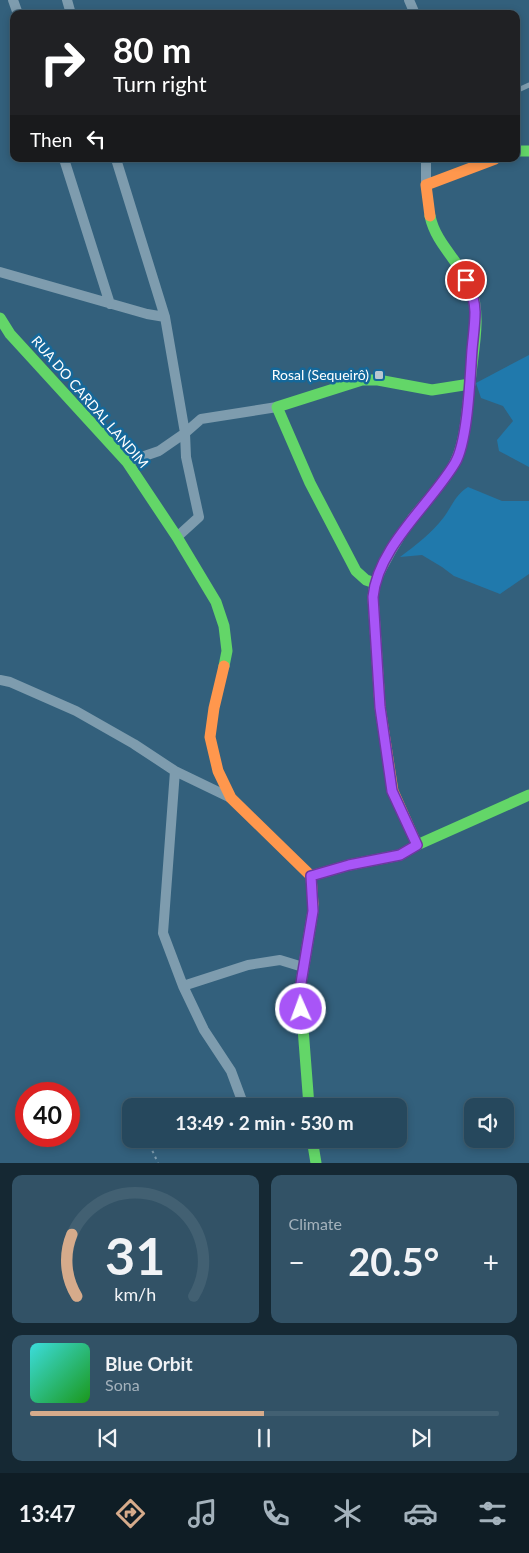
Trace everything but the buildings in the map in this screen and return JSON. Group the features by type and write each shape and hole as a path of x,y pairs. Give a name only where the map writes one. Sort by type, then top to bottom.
{"street":[{"path":"65,162 110,304"},
{"path":"117,162 166,317 185,433 186,457 199,517 178,536"},
{"path":"417,845 392,791 380,707 373,597 374,583 384,562 412,519 442,482 456,461 462,442 470,384 475,312 471,290 461,270 438,239 430,218 426,185 426,162"},
{"path":"426,185 486,162"},
{"path":"0,272 110,304 166,317"},
{"name":"RUA DO CARDAL LANDIM","path":"0,318 10,334 127,462 178,536 216,602 224,626 227,651 214,708 210,737 218,770 231,798 311,876"},
{"path":"127,462 159,451 201,419 277,407 362,380 378,380 432,390 470,384"},
{"path":"277,407 310,483 351,563 361,576 374,583"},
{"path":"0,680 10,682 76,710 175,771 231,798"},
{"path":"175,771 163,934 183,986 204,1030 231,1071 241,1098"},
{"path":"308,1098 300,989 313,911 311,876 349,865 400,855 417,845 529,795"},
{"path":"183,986 248,965 280,960 303,967"},
{"path":"314,1148 316,1163"}],"path":[{"path":"151,1148 158,1163"}],"shaded area":[{"path":"529,355 529,467 499,451 497,440 513,421 503,406 481,398 476,383"},
{"path":"468,487 502,501 529,501 529,574 500,594 454,576 422,555 400,557 434,528 457,497"}],"traffic: fast":[{"path":"520,151 529,151"},
{"path":"378,674 373,597 375,583 366,580 356,571 310,483 277,407 362,380 378,380 432,390 470,384 476,324 474,300 467,279 443,245 430,216"},
{"path":"0,318 10,334 127,462 177,537 216,602 224,626 227,651 224,666"},
{"path":"311,876 349,865 400,855 417,845 529,795"},
{"path":"308,1098 300,989 313,904"},
{"path":"314,1148 316,1163"}],"traffic: slow":[{"path":"430,216 426,185 487,162"},
{"path":"224,666 214,708 210,737 218,771 231,798 311,876 313,904"},
{"path":"378,674 380,707 393,791 417,845"}],"place":[{"name":"Rosal (Sequeirô)","path":"379,375"}],"route":[{"path":"301,1009 300,989 313,911 311,876 349,865 400,855 417,845 392,791 380,707 373,597 374,583 384,562 412,519 442,482 456,461 462,442 470,384 475,312 471,290 466,280"}]}
